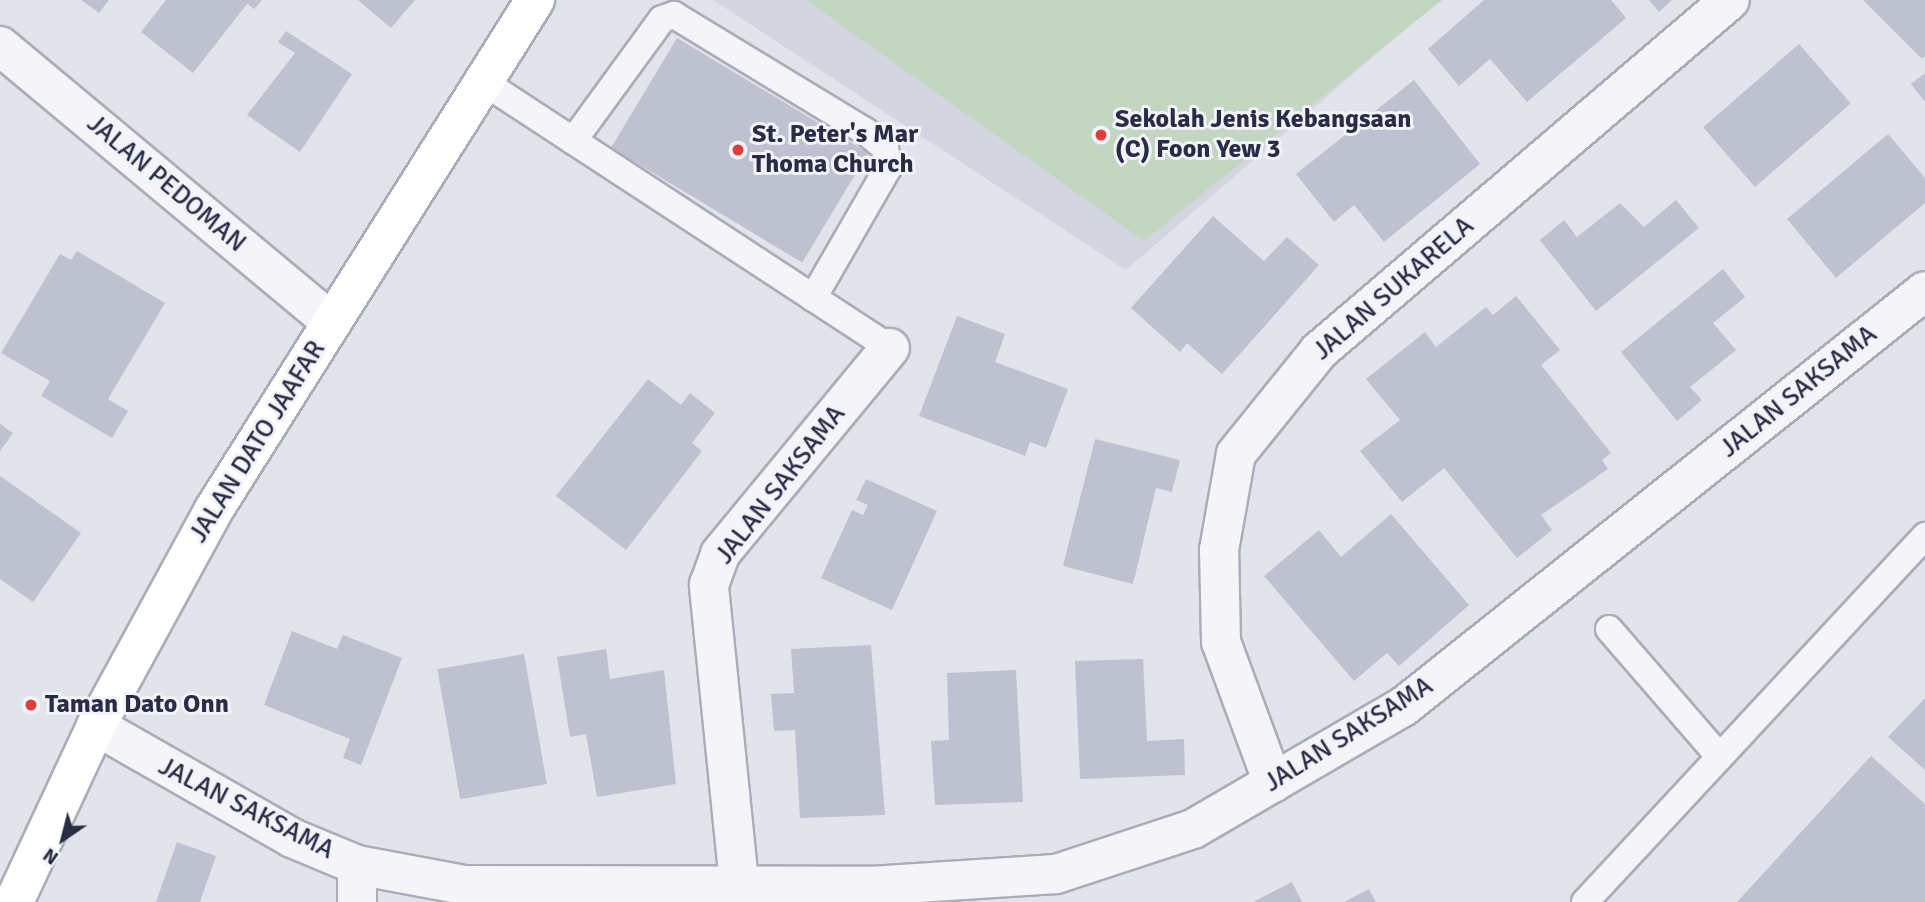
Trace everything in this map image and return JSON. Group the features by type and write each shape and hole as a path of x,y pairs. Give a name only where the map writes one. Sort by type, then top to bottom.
{"main road":[{"name":"JALAN DATO JAAFAR","path":"22,894 96,726 213,511 535,0"}],"street":[{"name":"JALAN SUKARELA","path":"1273,783 1222,642 1219,550 1236,454 1320,351 1730,0"},
{"name":"JALAN PEDOMAN","path":"0,46 332,323"},
{"name":"JALAN SAKSAMA","path":"96,726 228,806 357,865 464,884 740,895 1056,874 1194,829 1403,707 1925,291"},
{"name":"JALAN SAKSAMA","path":"740,895 709,585 720,554 890,348"},
{"path":"357,865 357,902"}],"lane":[{"path":"573,141 662,19 674,15 865,131 885,148 888,168 813,299"},
{"path":"482,81 890,348"},
{"path":"1586,902 1925,536"},
{"path":"1609,629 1720,757"}],"shaded area":[{"name":"Sekolah Jenis Kebangsaan (C) Foon Yew 3","path":"713,0 1439,0 1126,270"}],"green space":[{"name":"Sekolah Jenis Kebangsaan (C) Foon Yew 3","path":"806,0 1442,0 1144,241"}],"building":[{"path":"81,0 109,0 99,13"},
{"path":"166,0 262,0 254,9 247,4 193,73 141,32"},
{"path":"358,0 415,0 391,28"},
{"path":"1484,0 1611,0 1626,18 1527,102 1490,59 1459,86 1428,49"},
{"path":"1649,0 1672,0 1659,12"},
{"path":"1863,0 1925,0 1925,56 1922,59"},
{"path":"286,31 352,74 300,152 247,115 295,53 278,42"},
{"name":"St. Peter's Mar Thoma Church","path":"677,38 868,153 802,263 611,148"},
{"path":"1799,44 1851,104 1755,187 1703,127"},
{"path":"1925,73 1925,102 1911,84"},
{"path":"1414,80 1480,164 1384,242 1354,205 1334,222 1296,174"},
{"path":"1888,134 1925,178 1925,203 1836,278 1787,219"},
{"path":"1676,200 1699,228 1596,311 1540,240 1564,220 1577,237 1620,203 1644,227"},
{"path":"1213,216 1264,261 1287,237 1319,265 1222,374 1187,343 1180,352 1131,308"},
{"path":"77,251 165,303 108,399 128,411 112,438 41,396 50,381 1,353 60,254 71,260"},
{"path":"1723,269 1745,297 1713,323 1736,350 1690,387 1702,400 1677,421 1621,352"},
{"path":"1516,296 1560,350 1541,365 1611,453 1602,460 1608,469 1541,515 1552,530 1517,558 1444,468 1402,502 1360,451 1400,420 1366,379 1425,332 1436,347 1486,307 1493,315"},
{"path":"957,316 1005,334 995,362 1068,389 1046,448 1030,442 1025,456 919,416"},
{"path":"648,379 681,405 690,393 715,413 692,443 702,451 626,550 556,496"},
{"path":"0,424 13,433 0,451"},
{"path":"1095,439 1180,460 1172,492 1156,488 1133,584 1063,566"},
{"path":"0,476 81,533 33,602 0,579"},
{"path":"866,479 937,511 892,610 821,578 852,510 863,515 868,505 856,500"},
{"path":"1391,514 1469,605 1399,666 1387,653 1354,681 1264,576 1319,530 1341,557"},
{"path":"292,631 337,649 343,635 402,658 361,765 343,758 350,739 264,705"},
{"path":"871,645 885,815 800,818 795,730 774,731 771,694 794,693 791,649"},
{"path":"606,649 610,679 664,670 676,784 597,797 586,734 570,737 557,657"},
{"path":"524,654 547,784 460,799 437,669"},
{"path":"1143,659 1147,741 1184,739 1185,775 1080,779 1075,661"},
{"path":"1016,670 1023,802 935,805 931,741 949,740 947,673"},
{"path":"1925,698 1925,770 1888,737"},
{"path":"1871,756 1925,804 1925,902 1737,902"},
{"path":"177,842 216,856 200,902 156,902"},
{"path":"1292,882 1302,902 1253,902"},
{"path":"1369,889 1376,902 1344,902"}],"place":[{"name":"Sekolah Jenis Kebangsaan (C) Foon Yew 3","path":"1101,135"},
{"name":"St. Peter's Mar Thoma Church","path":"738,150"},
{"name":"Taman Dato Onn","path":"31,705"}]}
